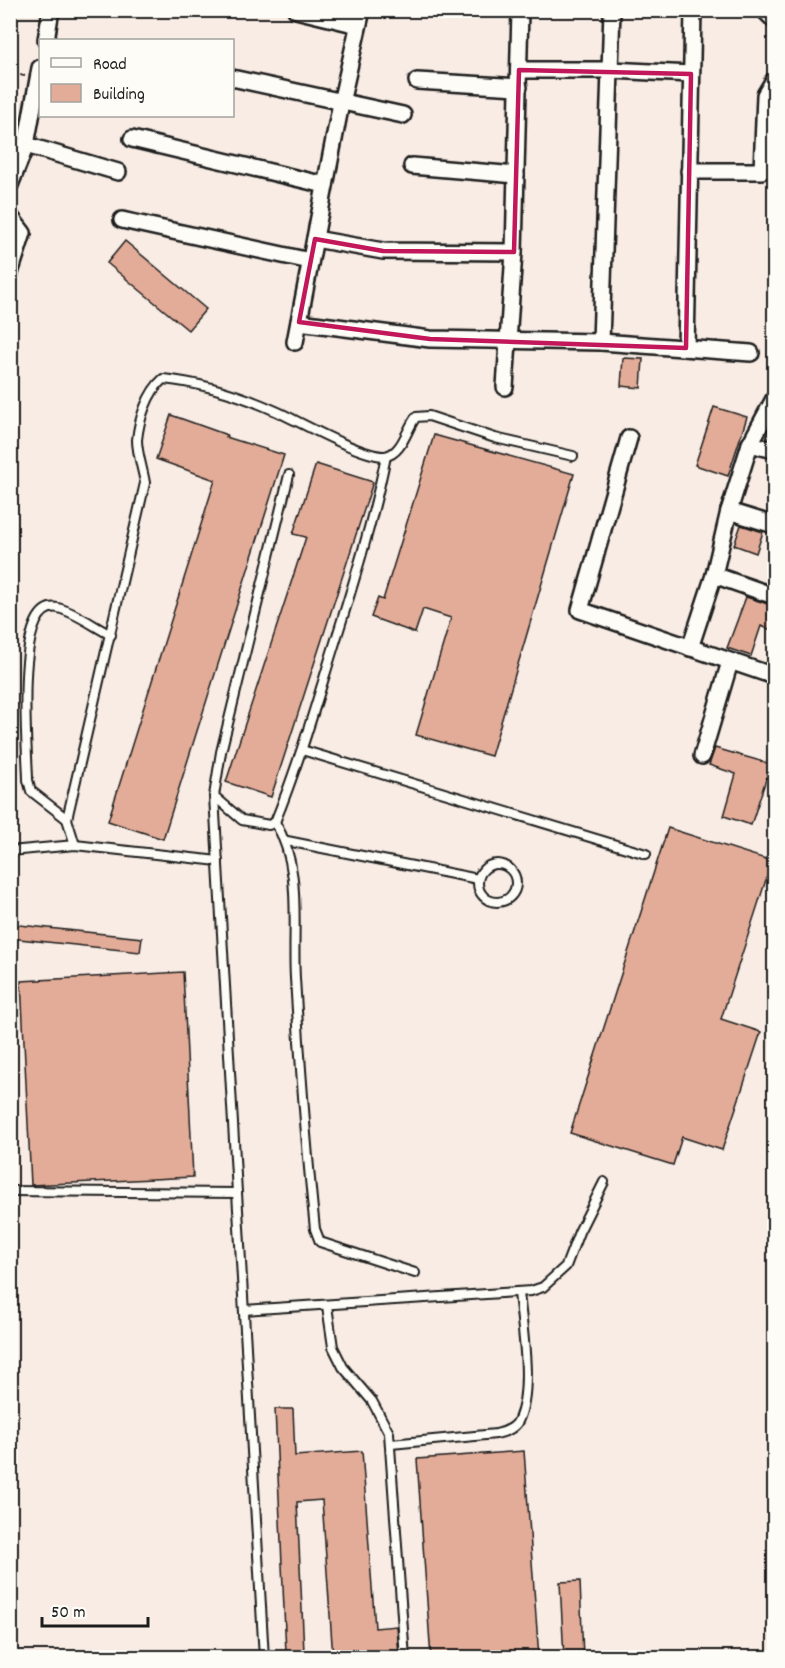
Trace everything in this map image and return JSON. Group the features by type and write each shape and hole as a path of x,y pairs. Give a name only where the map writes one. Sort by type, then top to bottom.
{"street":[{"path":"46,39 51,10"},
{"path":"295,342 341,103 360,18 296,10"},
{"path":"505,387 513,252 520,10"},
{"path":"601,342 612,10"},
{"path":"686,348 693,10"},
{"path":"764,10 774,20"},
{"path":"519,70 611,70 691,74"},
{"path":"234,78 403,116"},
{"path":"10,185 26,145 39,80"},
{"path":"689,171 762,171 765,96 774,80"},
{"path":"417,81 519,87"},
{"path":"132,140 325,185"},
{"path":"26,145 118,172"},
{"path":"412,166 516,175"},
{"path":"10,216 23,233 10,273"},
{"path":"122,220 310,261"},
{"path":"315,239 383,250 513,252"},
{"path":"299,322 430,339 601,342 751,353"},
{"path":"690,648 714,575 729,511 750,444 774,399"},
{"path":"629,438 580,610 774,676"},
{"path":"750,444 774,450"},
{"path":"729,511 774,525"},
{"path":"714,575 774,596"},
{"path":"702,756 730,662"}],"lane":[{"path":"75,845 67,819 145,483 137,441 143,410 156,385 162,379 218,389 241,397 332,439 386,456"},
{"path":"214,796 242,820 269,825 275,822 302,750 379,493 386,456 402,442 416,417 429,416 495,438 573,456"},
{"path":"264,1658 214,796 221,752 288,475"},
{"path":"67,819 31,791 28,780 26,653 35,620 45,609 57,607 111,635"},
{"path":"302,750 646,854"},
{"path":"275,822 287,841 293,869 297,1005 305,1142 315,1229 320,1242 415,1273"},
{"path":"287,841 478,879"},
{"path":"10,851 75,845 218,861"},
{"path":"502,865 512,871 515,889 501,902 489,900 480,892 478,879 484,868 502,865"},
{"path":"244,1310 519,1292 543,1287 566,1266 604,1182"},
{"path":"10,1191 237,1193"},
{"path":"391,1444 496,1434 507,1431 519,1422 526,1392 519,1292"},
{"path":"327,1306 333,1347 342,1367 372,1401 389,1433 405,1658"}],"highlighted area":[{"path":"519,70 691,74 686,348 430,339 299,322 315,239 383,251 514,252"}],"building":[{"path":"125,241 206,309 188,330 107,263"},
{"path":"623,358 643,359 641,388 621,386"},
{"path":"714,407 747,417 728,476 695,465"},
{"path":"171,415 227,435 226,437 284,455 163,839 108,821 215,480 156,459"},
{"path":"434,435 574,474 491,756 416,735 451,618 423,609 415,633 371,617 378,598 383,600"},
{"path":"316,464 373,482 271,797 226,782 306,537 293,534"},
{"path":"741,525 763,532 756,553 734,545"},
{"path":"746,597 774,606 774,631 761,626 751,656 727,648"},
{"path":"715,748 771,764 751,825 724,816 736,774 709,765"},
{"path":"668,828 772,861 721,1019 761,1032 722,1150 682,1137 673,1165 570,1133"},
{"path":"10,924 142,938 140,952 10,938"},
{"path":"183,972 193,1177 31,1185 21,981"},
{"path":"275,1409 293,1409 295,1456 362,1451 375,1628 397,1626 399,1658 333,1658 322,1500 297,1502 304,1652 286,1653"},
{"path":"524,1451 539,1658 431,1658 417,1459"},
{"path":"580,1581 583,1658 564,1658 560,1582"}]}
